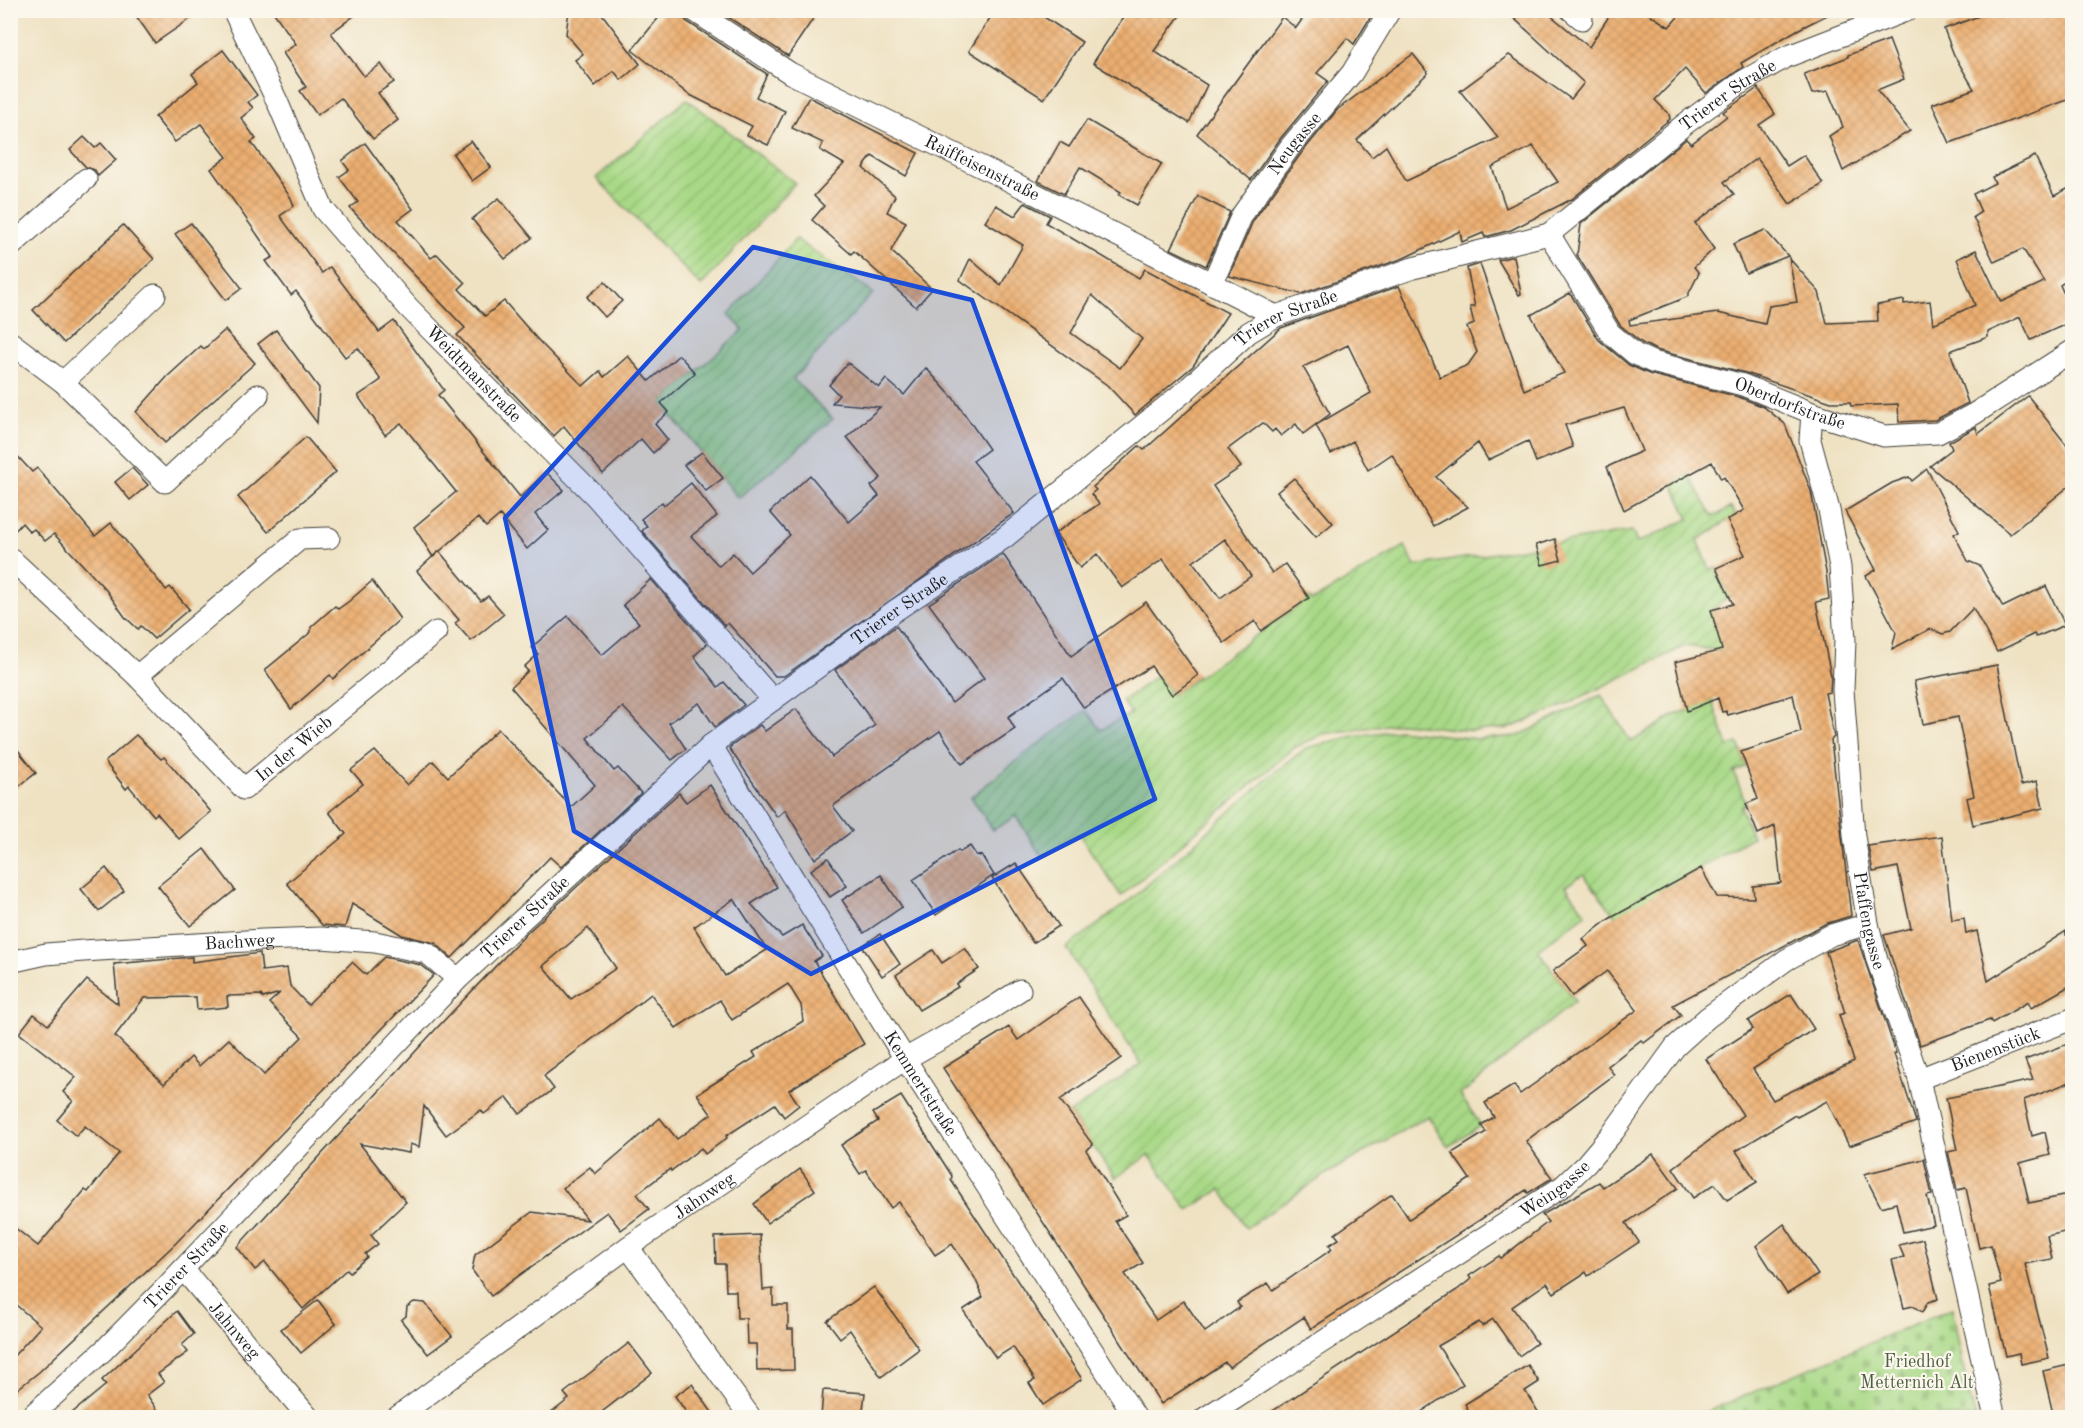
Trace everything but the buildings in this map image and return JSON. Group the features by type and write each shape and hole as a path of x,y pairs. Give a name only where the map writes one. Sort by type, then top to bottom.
{"street":[{"name":"Weidtmanstraße","path":"232,10 277,101 324,209 408,307 596,497 773,700"},
{"name":"Raiffeisenstraße","path":"693,10 790,73 1276,316"},
{"name":"Neugasse","path":"1212,284 1242,215 1290,147 1352,73 1390,10"},
{"name":"Trierer Straße","path":"29,1418 104,1350 458,979 711,745 896,610 1004,538 1185,391 1248,333 1276,316 1413,268 1549,234 1685,124 1742,82 1786,57 1908,10"},
{"path":"10,247 86,179"},
{"name":"Oberdorfstraße","path":"1549,234 1610,333 1635,354 1652,362 1743,386 1812,413 1884,436 1938,433 1974,414 2073,351"},
{"path":"63,382 155,296"},
{"path":"10,342 63,382 165,482 258,395"},
{"name":"Pfaffengasse","path":"1812,413 1810,440 1829,510 1840,567 1845,630 1843,690 1853,825 1868,924 1877,960 1919,1079 1995,1418"},
{"path":"137,676 300,539 329,538"},
{"name":"In der Wieb","path":"10,558 137,676 244,789 436,633"},
{"name":"Kemmertstraße","path":"711,745 906,1059 1136,1418"},
{"name":"Weingasse","path":"1205,1418 1563,1186 1586,1164 1614,1131 1675,1047 1707,1018 1786,960 1831,936 1868,924"},
{"name":"Bachweg","path":"10,962 46,954 321,938 412,948 427,953 458,979"},
{"name":"Jahnweg","path":"396,1418 628,1247 906,1059 969,1023 1020,990"},
{"name":"Bienenstück","path":"1919,1079 2073,1019"},
{"path":"628,1247 752,1418"},
{"name":"Jahnweg","path":"183,1269 309,1418"}],"highlighted area":[{"path":"753,247 972,300 1155,799 811,974 574,831 505,518"}],"green space":[{"path":"687,99 795,183 701,286 596,178"},
{"path":"796,239 873,293 793,379 833,419 738,498 661,403 743,330 729,314"},
{"path":"1689,474 1713,517 1731,507 1736,515 1698,540 1710,570 1716,568 1730,597 1711,610 1716,629 1723,628 1729,652 1685,646 1561,707 1510,728 1473,731 1401,723 1323,734 1294,748 1121,896 1079,834 1042,857 1016,816 993,830 971,797 1086,710 1101,730 1131,713 1122,701 1158,675 1172,695 1309,598 1312,601 1405,546 1415,566 1632,531 1637,543 1689,519 1672,482"},
{"path":"1601,695 1631,742 1673,716 1712,700 1728,746 1738,743 1746,766 1734,772 1746,804 1741,807 1752,837 1617,918 1583,874 1566,886 1586,914 1538,950 1575,1001 1460,1095 1481,1125 1448,1147 1428,1116 1328,1173 1246,1228 1221,1189 1188,1210 1149,1155 1115,1178 1070,1113 1141,1064 1066,948 1129,901 1276,771 1306,748 1354,736 1399,730 1478,739 1518,736"},
{"name":"Friedhof Metternich Alt","path":"1952,1308 1969,1396 1976,1417 1694,1417"}]}
